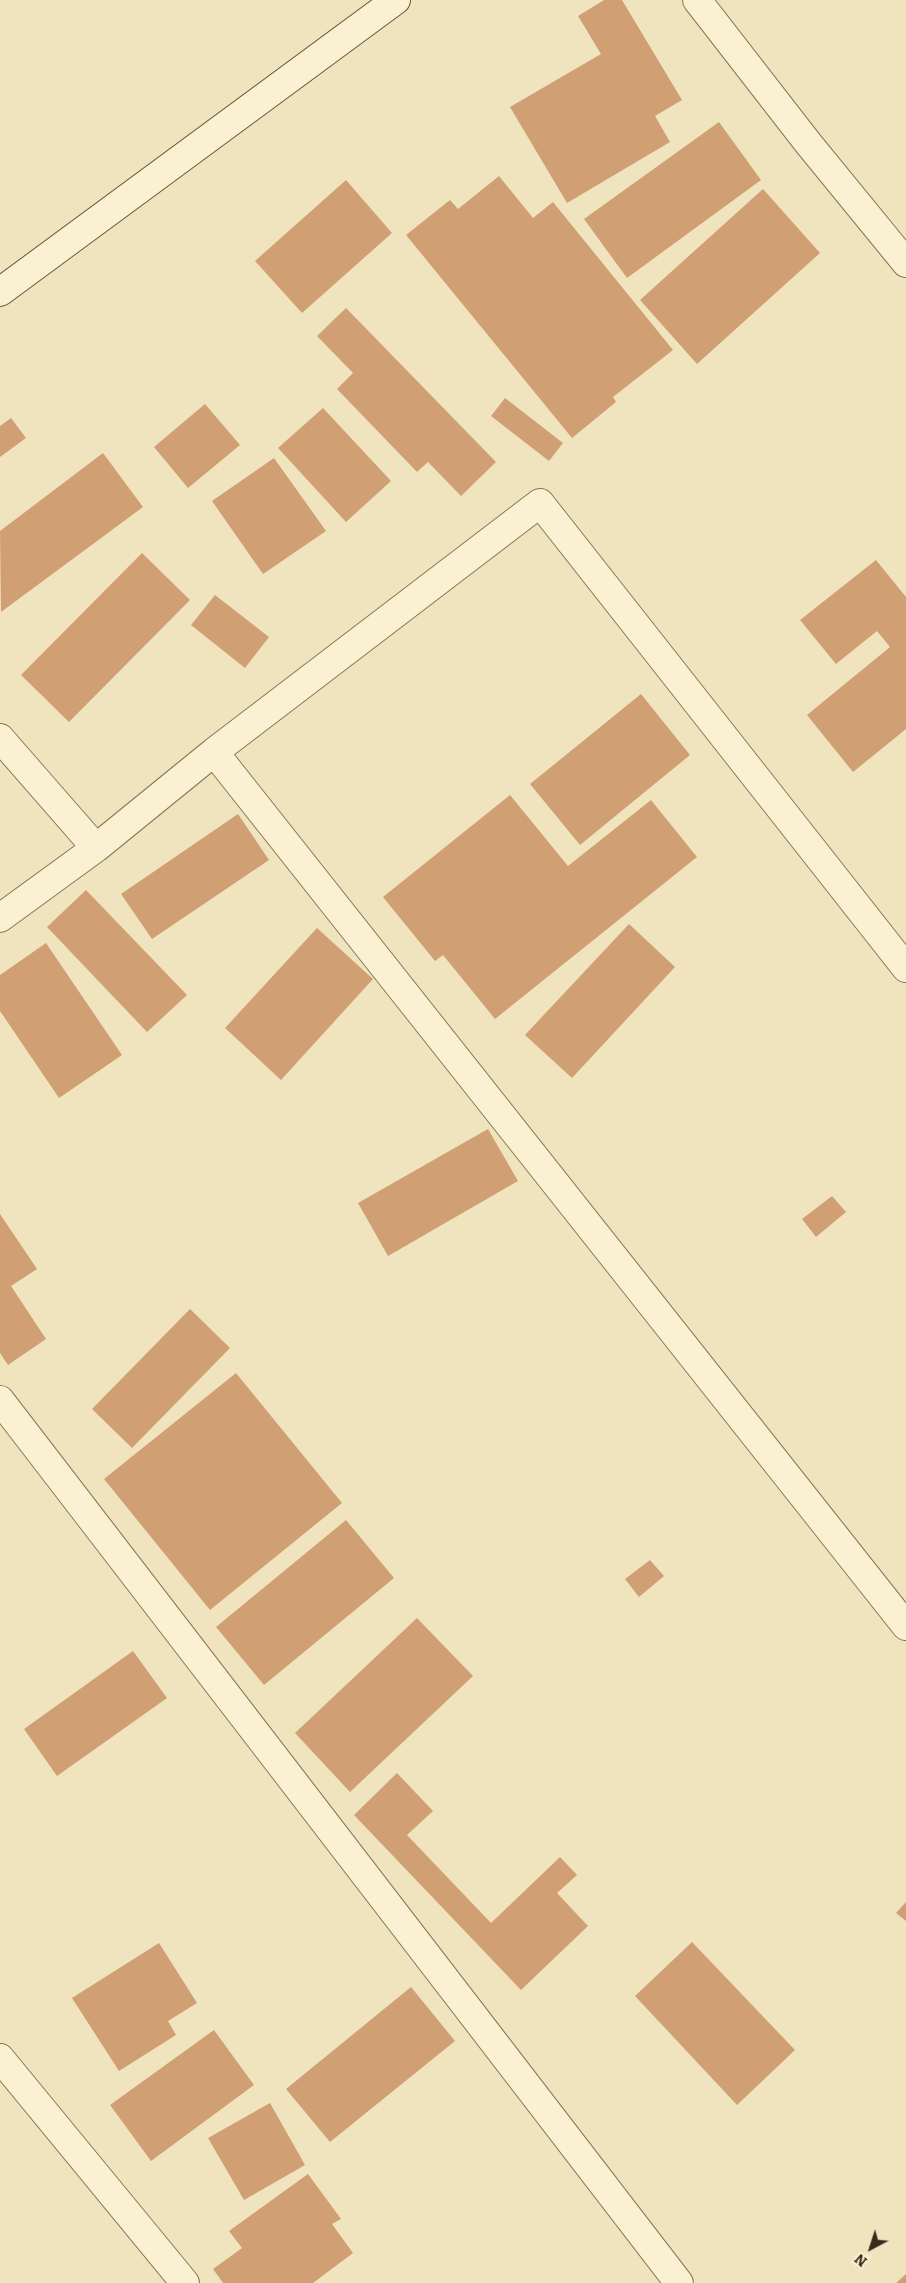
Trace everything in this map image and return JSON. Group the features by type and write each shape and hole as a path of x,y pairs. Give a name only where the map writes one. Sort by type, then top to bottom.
{"street":[{"path":"0,292 396,0"},
{"path":"696,0 808,143 906,263"},
{"path":"0,918 96,848 214,752 540,503 906,968"},
{"path":"0,738 96,848"},
{"path":"214,752 906,1626"},
{"path":"0,1400 679,2283"},
{"path":"0,2058 185,2283"}],"building":[{"path":"604,0 622,0 682,100 655,116 670,142 567,203 510,107 601,54 578,16"},
{"path":"719,122 761,180 627,278 584,219"},
{"path":"499,176 533,218 553,202 673,350 613,397 616,402 572,438 406,235 450,200 458,209"},
{"path":"346,180 392,233 302,313 255,261"},
{"path":"763,189 820,253 697,364 640,300"},
{"path":"346,308 496,462 461,496 428,462 417,472 337,389 353,373 317,336"},
{"path":"505,398 563,443 549,461 491,416"},
{"path":"205,404 240,445 188,488 154,447"},
{"path":"323,408 391,481 346,522 278,448"},
{"path":"11,418 26,438 0,457 0,426"},
{"path":"103,453 143,507 1,612 0,531"},
{"path":"274,458 326,531 263,574 212,501"},
{"path":"142,553 190,600 69,722 21,675"},
{"path":"876,560 906,597 906,729 853,772 807,715 890,647 877,631 836,664 800,620"},
{"path":"215,595 269,637 245,668 191,625"},
{"path":"641,694 690,755 580,845 530,784"},
{"path":"510,795 568,866 651,800 697,857 495,1019 443,955 435,961 383,897"},
{"path":"238,814 269,860 152,939 121,894"},
{"path":"86,890 187,995 147,1032 47,927"},
{"path":"629,924 675,967 572,1078 525,1035"},
{"path":"317,928 373,979 281,1080 225,1028"},
{"path":"46,943 122,1055 59,1098 0,1011 0,975"},
{"path":"488,1129 518,1181 388,1256 358,1203"},
{"path":"832,1196 846,1212 816,1237 802,1219"},
{"path":"0,1214 37,1269 11,1286 46,1339 8,1365 0,1353"},
{"path":"190,1309 230,1348 132,1448 92,1409"},
{"path":"236,1373 342,1503 210,1610 104,1479"},
{"path":"346,1520 394,1578 264,1685 216,1627"},
{"path":"650,1560 664,1576 639,1597 625,1579"},
{"path":"417,1618 473,1676 350,1792 295,1733"},
{"path":"133,1651 167,1698 57,1776 24,1729"},
{"path":"397,1773 433,1811 407,1835 491,1923 560,1857 577,1875 557,1893 588,1926 521,1990 354,1815"},
{"path":"906,1902 906,1921 896,1913"},
{"path":"692,1942 795,2050 737,2105 635,1996"},
{"path":"159,1943 197,2003 168,2021 176,2035 119,2071 72,1998"},
{"path":"411,1987 455,2041 330,2142 286,2089"},
{"path":"214,2030 254,2085 151,2161 110,2105"},
{"path":"270,2103 305,2165 244,2200 208,2138"},
{"path":"308,2174 341,2219 332,2224 353,2253 313,2283 223,2283 213,2269 242,2248 229,2231"},
{"path":"906,2274 906,2283 896,2283"}]}
